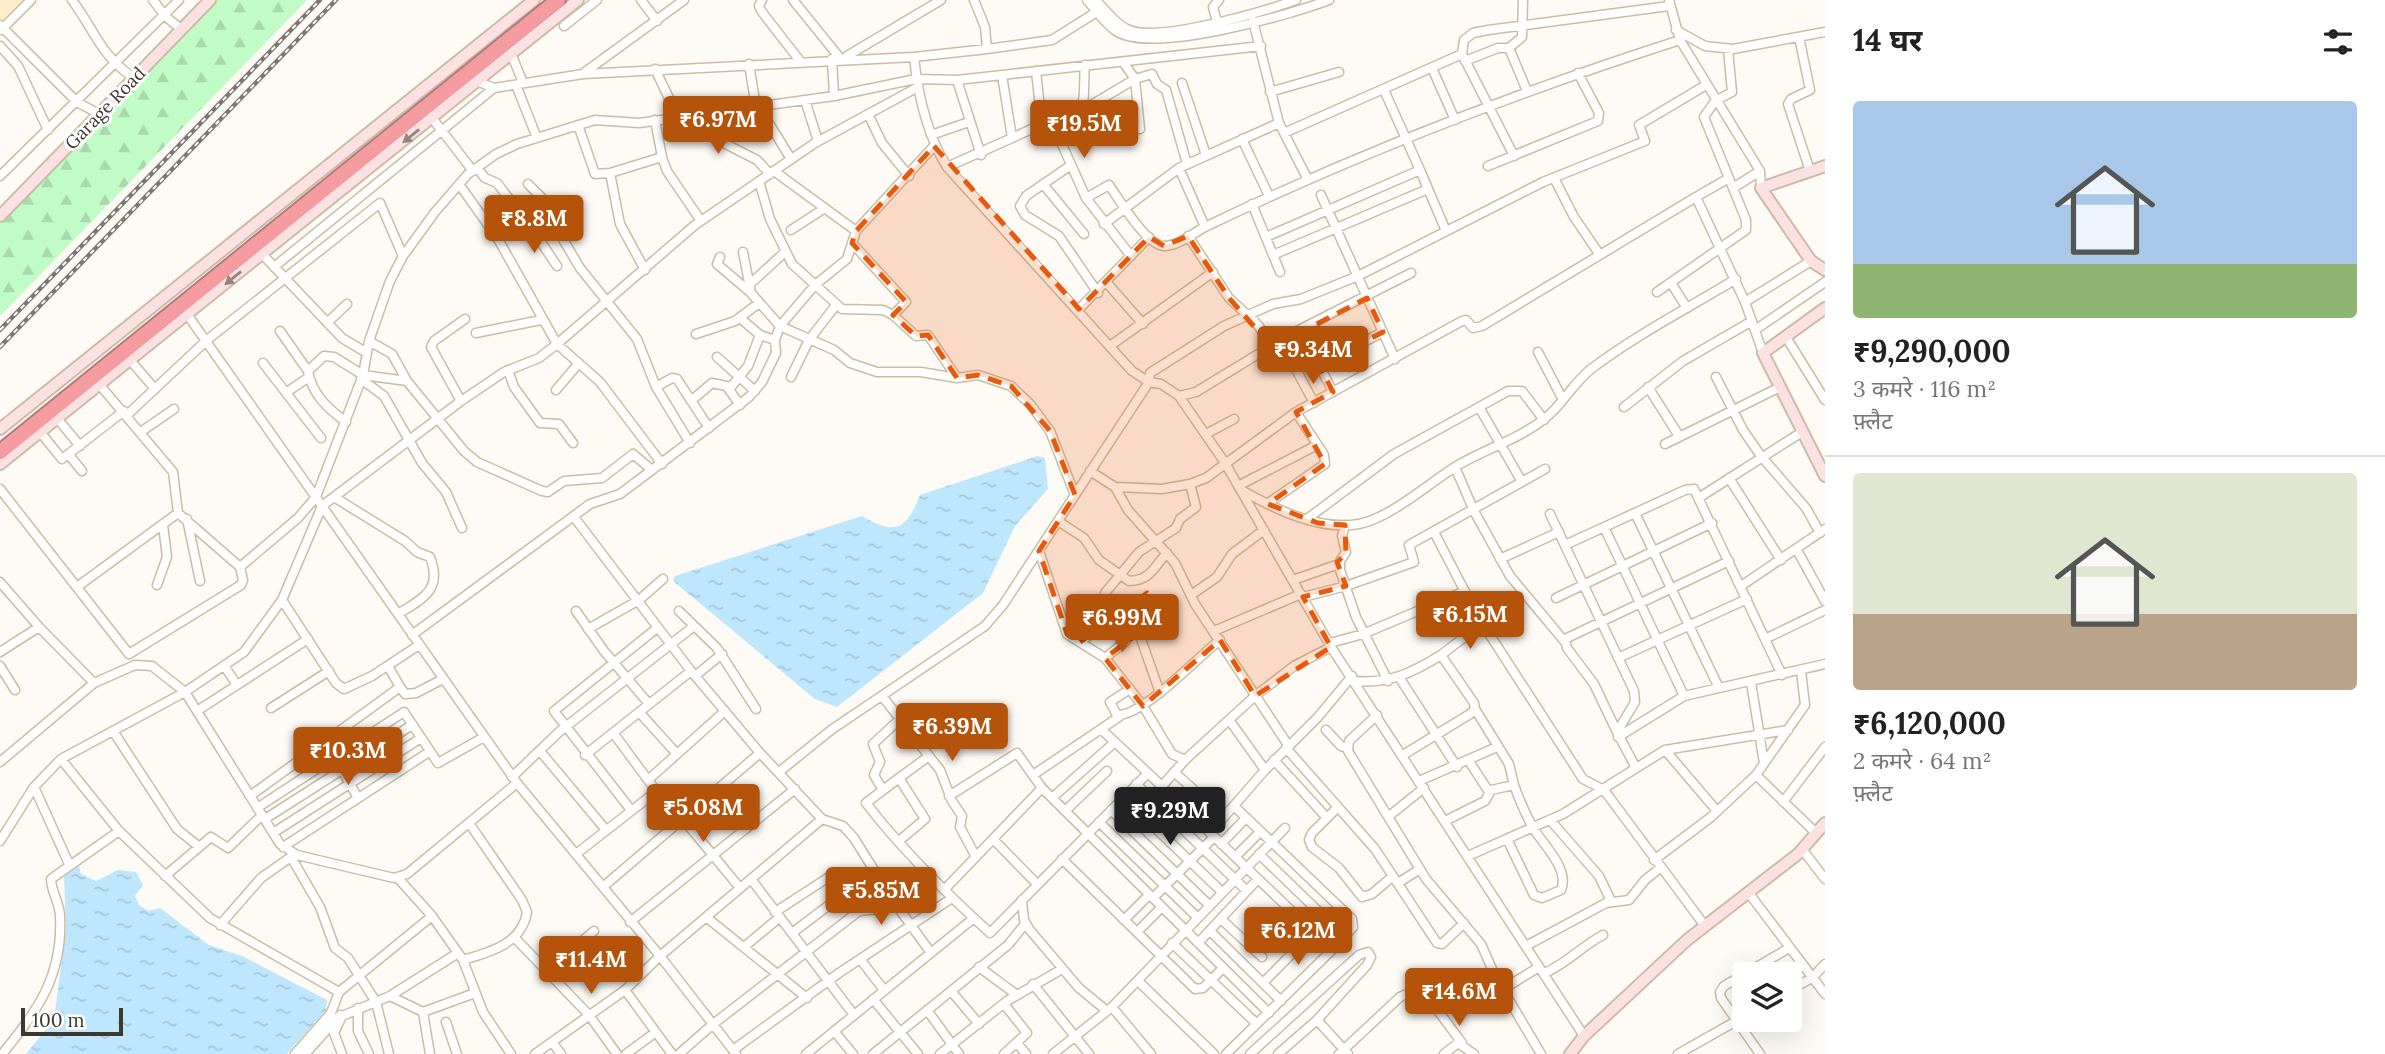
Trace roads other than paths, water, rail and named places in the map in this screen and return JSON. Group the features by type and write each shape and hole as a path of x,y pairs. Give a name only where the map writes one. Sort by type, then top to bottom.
{"highway":[{"path":"0,452 184,310 543,0"},
{"path":"0,440 498,38 558,0"}],"street":[{"path":"31,0 1,28 77,102 99,114"},
{"path":"72,0 114,64 134,78"},
{"path":"153,0 165,16 182,30"},
{"path":"1,173 179,0"},
{"name":"Garage Road","path":"0,216 210,0"},
{"path":"0,429 498,38 534,0"},
{"path":"0,464 130,360 184,310 262,254 578,0"},
{"path":"564,26 597,0"},
{"path":"641,0 657,21"},
{"path":"583,74 684,0"},
{"path":"762,0 761,12 800,61"},
{"path":"793,0 839,58 834,96"},
{"path":"839,58 941,0"},
{"path":"974,0 985,27 987,49"},
{"path":"1087,0 1128,30 1181,29 1263,13 1293,1"},
{"path":"1096,0 1117,32 1139,39 1193,37 1329,0"},
{"path":"1217,22 1213,6 1219,0"},
{"path":"1284,132 1432,68 1498,48 1509,48 1521,40 1523,0"},
{"path":"1514,156 1464,57 1464,40 1473,33 1669,3 1680,40 1760,171 1761,188 1811,261 1824,269"},
{"path":"479,82 494,88 583,74 839,58 914,57 987,49 1052,40 1101,11"},
{"path":"1253,21 1279,123 1307,178"},
{"path":"1675,29 1705,46 1728,49 1825,32"},
{"path":"1798,37 1810,90 1791,99 1788,104 1810,171"},
{"path":"1086,198 1109,185 1124,208 1149,237 1164,246 1307,178 1578,72 1680,40"},
{"path":"0,46 18,66 48,130"},
{"path":"240,567 298,518 316,497 362,377 369,341 390,281 403,256 459,184 496,154 595,120 682,117 917,83 1261,46"},
{"path":"1509,48 1527,91"},
{"path":"1657,292 1746,230 1733,188 1705,121 1705,114 1715,101 1732,92 1728,49"},
{"path":"914,57 917,83 934,146 947,167 1079,309 1132,371 1149,382 1161,384 1179,396 1225,463 1330,645 1584,1036"},
{"path":"513,58 537,138"},
{"path":"1123,62 1135,79 1140,129"},
{"path":"749,64 756,107"},
{"path":"1083,110 1085,65"},
{"path":"1432,68 1455,120"},
{"path":"655,69 682,117 757,160 856,231"},
{"path":"1036,71 1040,108 1047,122 1056,131 1086,198 1131,257"},
{"path":"1270,92 1339,72"},
{"path":"1488,166 1598,121 1599,113 1578,72"},
{"path":"1056,131 1070,125 1083,110 1135,79 1152,74 1157,85 1165,88 1183,166 1205,227"},
{"path":"1002,75 1012,138"},
{"path":"957,80 981,155"},
{"path":"0,841 34,788 61,759 185,692 244,652 282,600 322,506 461,401 509,370 539,358 609,302 701,221 818,141 917,83"},
{"path":"1182,83 1206,155"},
{"path":"779,772 831,730 985,626 1003,606 1039,551 1149,382 1150,373 1224,326 1273,304 1301,299 1357,276 1554,178 1645,141 1639,125 1706,85"},
{"path":"274,267 494,88"},
{"path":"1384,90 1446,231"},
{"path":"805,100 818,141"},
{"path":"868,114 882,143 909,176"},
{"path":"432,118 475,169 485,178 497,183 557,266"},
{"path":"655,120 667,171 701,221"},
{"path":"767,120 791,159"},
{"path":"931,135 969,122"},
{"path":"947,167 981,155 1047,122"},
{"path":"1104,224 1183,166 1279,123"},
{"path":"578,125 594,173 599,175 662,156"},
{"path":"1242,139 1269,196"},
{"path":"412,635 594,501 615,496 662,464 755,391 776,353 775,340 780,327 815,285 847,259 856,231 934,146"},
{"path":"1071,165 1022,200 1022,211 1059,236 1097,293"},
{"path":"1761,188 1825,166"},
{"path":"1266,237 1420,170"},
{"path":"1733,188 1760,171"},
{"path":"610,173 620,224 645,270"},
{"path":"1554,178 1574,217 1600,255"},
{"path":"1115,487 1162,489 1190,484 1225,463 1296,412 1464,320 1473,328 1482,326 1729,178"},
{"path":"759,181 787,259 836,305 854,311 865,308 893,315 916,336 928,335 957,378"},
{"path":"459,184 498,239 541,320 557,344 600,382 662,464"},
{"path":"528,184 548,204 552,222 580,268 637,339 656,387 690,443"},
{"path":"1043,184 1084,234"},
{"path":"373,188 403,256"},
{"path":"1273,256 1428,189"},
{"path":"1321,195 1395,359"},
{"path":"1696,197 1736,279 1763,353 1824,473"},
{"path":"40,432 59,458 69,455 155,389 207,340 380,203"},
{"path":"1252,204 1280,272"},
{"path":"791,230 825,208"},
{"path":"533,230 552,222"},
{"path":"1188,236 1229,298 1249,317 1272,346"},
{"path":"1079,309 1149,237"},
{"path":"852,243 906,302 893,315"},
{"path":"743,253 750,288 780,327 834,350 850,363 877,372 921,372 957,378 978,375 997,379 1011,386 1030,404 1050,430 1075,495"},
{"path":"750,288 784,253"},
{"path":"262,254 347,342 367,353"},
{"path":"720,257 716,264 720,270 750,288"},
{"path":"1745,302 1811,261"},
{"path":"1110,346 1213,272"},
{"path":"1179,396 1196,392 1281,341 1411,273"},
{"path":"1240,488 1267,504 1307,519 1345,526 1362,524 1455,467 1544,419 1590,370 1736,279"},
{"path":"1624,407 1701,350 1754,326 1825,282"},
{"path":"1107,283 1143,324"},
{"path":"1671,283 1687,308"},
{"path":"696,334 740,318 759,303"},
{"path":"328,322 347,304"},
{"path":"792,377 809,340 836,305"},
{"path":"1763,353 1825,309"},
{"path":"184,310 515,780 604,886 734,1052 860,958 952,898"},
{"path":"740,318 760,335 775,340"},
{"path":"461,401 431,347 434,341 465,319"},
{"path":"476,333 541,320"},
{"path":"281,331 308,374 320,400 345,422"},
{"path":"1333,392 1319,365 1383,332"},
{"path":"728,388 748,366 760,335"},
{"path":"1786,337 1825,400"},
{"path":"369,341 392,355 407,381 464,451 477,462 545,492 564,481 602,478 633,454 652,470"},
{"path":"1281,341 1314,402"},
{"path":"1538,352 1562,398"},
{"path":"287,391 329,355 379,390 408,440 446,492 462,528"},
{"path":"717,357 755,391"},
{"path":"130,360 155,389"},
{"path":"263,363 321,438"},
{"path":"556,390 579,363"},
{"path":"509,370 514,387 540,423 559,424 573,443"},
{"path":"362,377 407,381"},
{"path":"1716,377 1761,456 1791,488 1822,531 1741,586"},
{"path":"656,387 674,378 709,428"},
{"path":"691,401 712,383 719,382 728,388 740,405"},
{"path":"99,384 142,431 173,472 178,513 240,567 241,584 129,654 123,669"},
{"path":"1648,387 1679,436"},
{"path":"1665,444 1780,387"},
{"path":"1307,519 1394,454 1508,391 1518,390 1544,419"},
{"path":"1479,407 1522,482"},
{"path":"142,431 174,409"},
{"path":"1267,504 1322,467 1325,458 1296,412"},
{"path":"57,418 80,446"},
{"path":"1206,434 1234,419"},
{"path":"1700,496 1802,432"},
{"path":"1240,488 1317,445"},
{"path":"69,455 82,471"},
{"path":"1455,467 1474,511 1500,559 1520,592 1565,642 1594,684 1636,768"},
{"path":"1214,631 1302,596 1346,586 1414,562 1409,545 1545,469"},
{"path":"1090,471 1115,487 1128,510 1167,553 1287,747 1396,879 1438,944 1442,944 1464,923"},
{"path":"1729,478 1782,560"},
{"path":"1105,658 1125,642 1104,597 1121,573 1155,540 1176,528 1181,517 1196,507 1190,484"},
{"path":"0,489 129,654"},
{"path":"1564,545 1691,489 1700,496 1782,675"},
{"path":"334,497 405,541 417,552 430,557 435,581 431,592 398,614"},
{"path":"77,587 178,513"},
{"path":"1634,513 1719,688"},
{"path":"1550,514 1635,696 1618,735"},
{"path":"574,517 639,600 657,628 761,753 822,819 843,826 854,838 892,899 931,953"},
{"path":"187,519 200,581"},
{"path":"1058,520 1084,538 1099,560 1129,581 1143,578 1157,569 1167,553"},
{"path":"1556,598 1712,523"},
{"path":"157,584 167,557 163,524"},
{"path":"1293,580 1339,564 1346,552 1342,536 1345,526"},
{"path":"1604,527 1684,696"},
{"path":"1191,595 1217,577 1232,554 1264,530"},
{"path":"1434,532 1483,624 1583,779 1601,788 1705,926"},
{"path":"1500,559 1559,532"},
{"path":"1797,550 1825,601"},
{"path":"1039,551 1068,635 1105,658 1143,706 1172,754 1184,761"},
{"path":"1565,642 1570,635 1729,561"},
{"path":"1339,564 1363,634 1388,681"},
{"path":"588,629 639,600 663,579"},
{"path":"0,582 38,627 94,683"},
{"path":"1162,786 1184,761 1230,722 1255,696 1294,666 1330,645 1465,591"},
{"path":"1618,658 1747,599"},
{"path":"282,600 344,689 388,666 419,645"},
{"path":"1765,639 1825,610"},
{"path":"576,611 614,663 649,704"},
{"path":"679,611 722,654 756,709"},
{"path":"1080,642 1112,619"},
{"path":"1124,920 1166,885 1203,848 1224,817 1265,769 1353,679 1388,681 1399,677 1441,655 1483,624"},
{"path":"220,925 261,878 293,856 397,877 407,874 469,823 566,727 694,626"},
{"path":"0,652 38,627"},
{"path":"631,810 585,755 554,708 657,628"},
{"path":"197,711 308,639"},
{"path":"1141,639 1160,693"},
{"path":"1033,775 1111,723 1143,706 1220,640"},
{"path":"585,755 649,704 722,654"},
{"path":"1441,655 1474,702 1475,709 1509,764 1514,785 1534,829 1547,845 1560,873 1563,887 1557,894 1542,898 1534,895 1507,839"},
{"path":"0,761 94,683 123,669 144,664 152,666 185,692 273,833 293,856 320,907 335,948 360,975 376,1002 389,1054"},
{"path":"1618,735 1684,696 1825,664"},
{"path":"0,666 15,690"},
{"path":"388,666 405,694 416,693 443,679"},
{"path":"225,667 237,685"},
{"path":"271,708 329,671"},
{"path":"1654,860 1717,811 1756,775 1805,705 1801,671"},
{"path":"1399,677 1439,735 1457,767"},
{"path":"1751,682 1764,763"},
{"path":"250,796 400,688"},
{"path":"1130,688 1109,703 1115,742 1332,950"},
{"path":"882,696 940,770 949,796 962,816 960,827 976,857"},
{"path":"1403,755 1439,735 1475,709"},
{"path":"648,780 725,711"},
{"path":"639,712 677,754"},
{"path":"165,876 198,846 214,837 222,848 228,848 261,814 401,713 406,714 438,763 484,737"},
{"path":"1347,748 1349,741 1377,715"},
{"path":"883,790 874,775 880,762 873,744 900,719"},
{"path":"1230,722 1265,769"},
{"path":"261,814 342,770 412,725"},
{"path":"1326,730 1340,746 1347,748 1420,869 1481,944 1503,989 1541,1054"},
{"path":"1468,856 1551,821 1665,750 1788,730"},
{"path":"113,731 177,829 198,846"},
{"path":"576,854 655,791 614,734"},
{"path":"273,833 421,738"},
{"path":"1052,798 1115,742"},
{"path":"1389,816 1422,784 1497,747"},
{"path":"1783,802 1825,747"},
{"path":"1665,750 1717,811"},
{"path":"540,751 606,830"},
{"path":"283,847 429,752"},
{"path":"604,886 761,753"},
{"path":"949,796 1017,753 1042,788 1269,1013"},
{"path":"929,756 866,803 944,890 989,933 1148,773"},
{"path":"61,759 119,831 220,925 339,992"},
{"path":"1274,760 1327,818"},
{"path":"1469,761 1489,792"},
{"path":"342,770 358,798"},
{"path":"1065,811 1107,771"},
{"path":"1174,772 1224,817"},
{"path":"1756,775 1816,833"},
{"path":"899,778 925,819 899,841"},
{"path":"1136,784 1247,891"},
{"path":"1489,792 1514,785"},
{"path":"34,788 69,864"},
{"path":"944,890 1042,788"},
{"path":"630,922 795,789"},
{"path":"1445,821 1485,801 1489,792"},
{"path":"1123,797 1222,892"},
{"path":"1226,1054 1353,927 1352,919 1234,806"},
{"path":"1338,807 1312,833 1310,844 1339,868 1360,896 1367,897 1396,879 1420,869"},
{"path":"1111,810 1209,905"},
{"path":"1222,844 1246,818"},
{"path":"683,819 740,888"},
{"path":"535,1054 625,990 660,956 822,819"},
{"path":"1551,821 1598,876 1609,902"},
{"path":"1099,822 1198,917"},
{"path":"305,1054 334,1019 390,996 461,956 495,950 515,938 526,918 526,907 469,823"},
{"path":"1570,1054 1584,1036 1705,926 1802,849 1825,823"},
{"path":"1053,1054 1110,1009 1286,828"},
{"path":"3,1049 42,1001 54,977 60,917 51,879 119,831"},
{"path":"1235,857 1260,832"},
{"path":"993,839 1037,884"},
{"path":"1802,849 1822,869 1825,879"},
{"path":"1259,854 1345,937"},
{"path":"1062,859 1197,990 1223,968"},
{"path":"1526,946 1609,902 1629,900 1645,880 1660,868"},
{"path":"744,947 778,914 836,873 844,875 867,909"},
{"path":"679,1054 712,1025 859,911 879,909 929,874"},
{"path":"397,877 432,916 461,956 483,1012 511,1054"},
{"path":"751,879 854,1015"},
{"path":"1198,943 1258,880"},
{"path":"792,933 853,887"},
{"path":"1748,892 1825,994"},
{"path":"1022,900 1025,924 1062,969 1110,1009 1151,1054"},
{"path":"1137,933 1161,907"},
{"path":"295,1054 331,1013 339,992 432,916"},
{"path":"706,917 807,998"},
{"path":"806,1054 974,918"},
{"path":"1221,919 1262,957"},
{"path":"873,1054 1014,940 1025,924"},
{"path":"1210,931 1281,1000"},
{"path":"545,972 594,932"},
{"path":"1263,983 1313,932"},
{"path":"1503,989 1541,970 1555,969 1576,950 1604,935"},
{"path":"515,938 589,1015 617,1054"},
{"path":"1172,943 1257,1024"},
{"path":"1765,962 1789,948"},
{"path":"1250,1054 1359,955 1368,952 1371,957 1367,965 1317,1020 1278,1054"},
{"path":"860,958 884,990"},
{"path":"1802,983 1812,978 1825,964"},
{"path":"979,967 1017,995"},
{"path":"940,1054 1004,1004 1033,984 1062,969"},
{"path":"1138,981 1214,1054"},
{"path":"1732,982 1721,988 1721,998 1732,1015"},
{"path":"1033,984 1089,1054"},
{"path":"625,990 672,1054"},
{"path":"951,990 979,1024"},
{"path":"1317,1020 1344,1053 1400,997 1413,991 1427,996 1462,1043 1474,1054"},
{"path":"390,996 423,1012 475,993"},
{"path":"873,999 918,1054"},
{"path":"1003,1054 1027,1031 1004,1004"},
{"path":"358,1008 358,1031 369,1054"},
{"path":"927,1010 958,1054"},
{"path":"423,1012 430,1054"},
{"path":"342,1054 334,1033 345,1014"},
{"path":"446,1022 457,1054"},
{"path":"1678,1054 1732,1023"},
{"path":"626,1054 656,1031"},
{"path":"834,1031 853,1054"},
{"path":"1744,1032 1760,1054"},
{"path":"552,1042 562,1054"},
{"path":"1017,1042 1026,1054"},
{"path":"1444,1054 1455,1044 1462,1043"}],"water":[{"path":"1038,456 1045,458 1048,489 1015,526 983,593 837,707 815,699 673,581 675,576 862,516 883,526 898,526 910,516 920,495"},
{"path":"79,866 81,874 96,881 118,870 136,872 143,885 135,896 139,905 148,911 160,908 209,945 242,956 327,1000 326,1010 287,1054 26,1054 54,1019 66,929 64,876"}],"railway":[{"path":"0,330 320,0"},
{"path":"0,347 336,0"}]}
